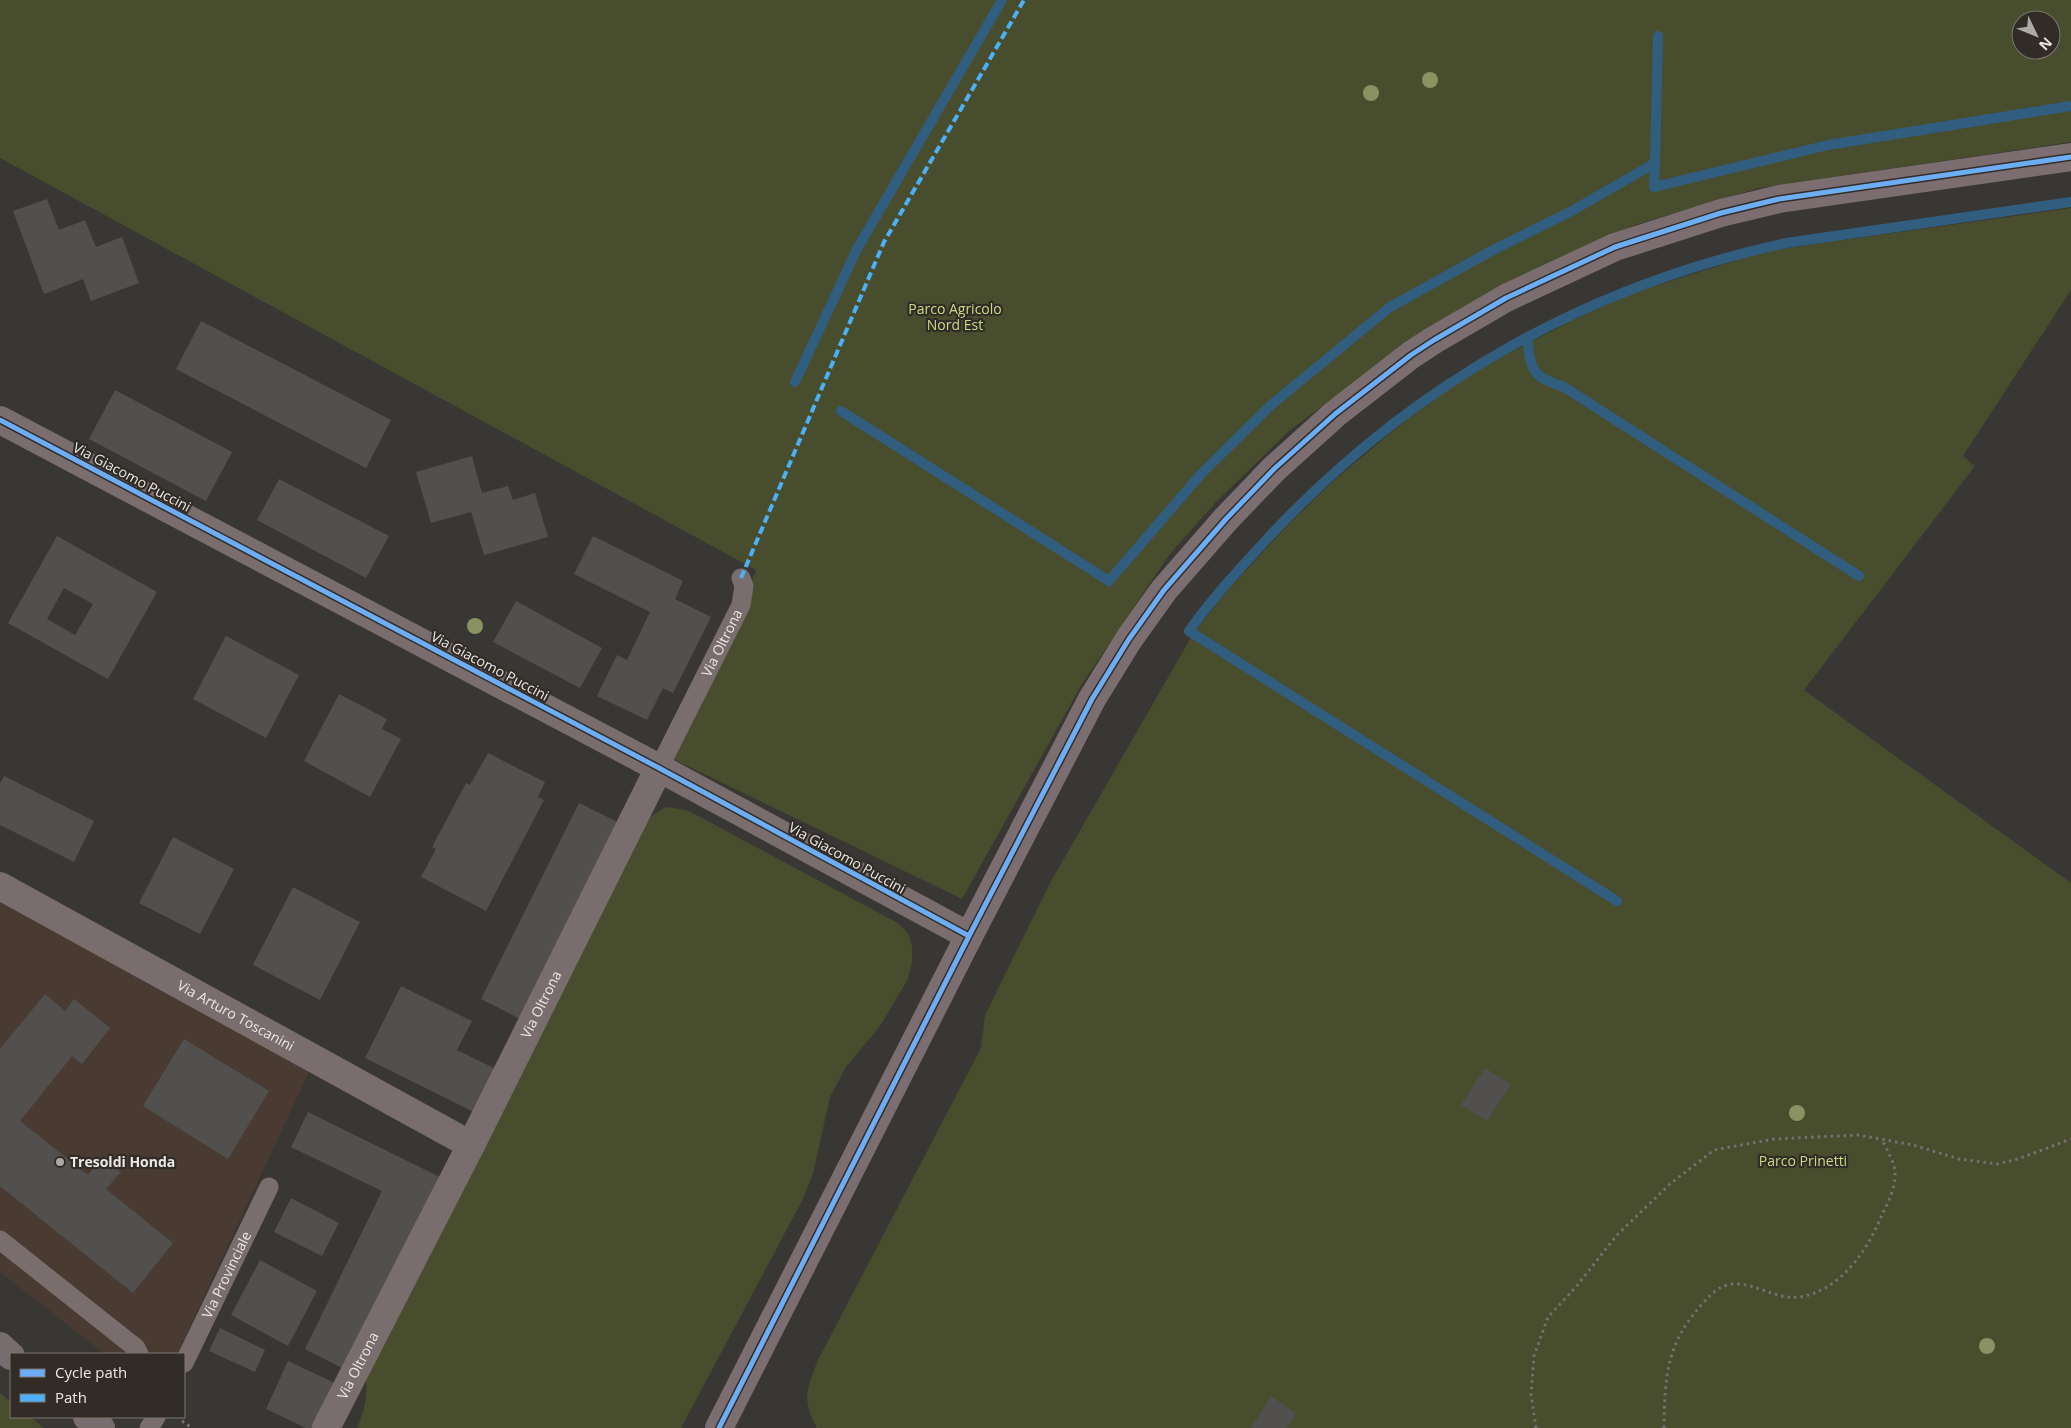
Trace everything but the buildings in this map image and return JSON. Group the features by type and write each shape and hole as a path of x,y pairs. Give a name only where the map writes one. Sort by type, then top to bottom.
{"main road":[{"path":"0,1346 10,1355"},
{"path":"88,1418 101,1428"}],"street":[{"path":"719,1428 969,936 1092,699 1129,639 1164,590 1219,526 1274,468 1335,414 1411,354 1499,302 1554,274 1615,247 1721,213 1778,200 2071,157"},
{"name":"Via Giacomo Puccini","path":"0,420 658,768 969,936"},
{"name":"Via Oltrona","path":"326,1428 471,1145 658,768"},
{"name":"Via Arturo Toscanini","path":"0,886 471,1145"}],"lane":[{"name":"Via Oltrona","path":"658,768 741,605 744,586 741,578"},
{"name":"Via Provinciale","path":"185,1361 269,1187"},
{"path":"0,1240 136,1348 138,1353"}],"path":[{"path":"1536,1428 1531,1394 1534,1356 1548,1317 1575,1288 1617,1235 1670,1184 1714,1150 1774,1139 1858,1135 1882,1138 1959,1159 1997,1164 2018,1159 2071,1140"},
{"path":"1664,1428 1665,1382 1674,1343 1684,1324 1711,1294 1724,1284 1756,1287 1771,1294 1790,1298 1822,1291 1836,1282 1863,1251 1875,1233 1890,1202 1896,1173 1882,1138"}],"shaded area":[{"path":"0,902 310,1070 177,1353 104,1353 0,1272"}],"green space":[{"name":"Parco Agricolo Nord Est","path":"0,0 2071,0 2071,142 1759,188 1635,225 1500,287 1400,348 1289,431 1216,502 1169,555 1082,684 962,899 673,759 725,653 756,570 0,158"},
{"name":"Parco Prinetti","path":"2071,208 2071,290 1963,456 1975,466 1804,690 2071,883 2071,1428 817,1428 809,1410 807,1394 818,1360 981,1048 985,1015 1051,881 1193,634 1225,593 1289,524 1331,483 1439,395 1495,360 1575,319 1633,293 1753,255 1786,248"},
{"path":"665,807 687,810 896,922 908,933 912,945 912,962 908,979 880,1026 846,1067 830,1097 813,1174 803,1199 681,1428 357,1428 366,1401 365,1372 640,824"},
{"path":"0,1393 10,1401 10,1418 31,1418 44,1428 0,1428"}],"waterway":[{"path":"795,382 857,249 1002,0"},
{"path":"1655,163 1658,36"},
{"path":"841,411 1109,581 1201,474 1270,406 1390,307 1495,249 1570,212 1655,163 1654,187 1828,145 2071,106"},
{"path":"1617,901 1189,631 1217,595 1267,539 1321,484 1379,435 1440,390 1503,351 1570,316 1639,286 1711,262 1786,243 2071,202"},
{"path":"1527,337 1532,364 1538,375 1564,387 1859,576"}],"marked path":[{"path":"741,578 884,242 1024,0"}],"cycle path":[{"path":"719,1428 969,936 1092,699 1129,639 1164,590 1226,519 1274,469 1335,414 1411,355 1434,340 1506,298 1615,247 1721,213 1779,199 2071,157"},
{"path":"0,420 659,768 969,936"}],"place":[{"name":"Tresoldi Honda","path":"60,1162"}]}
